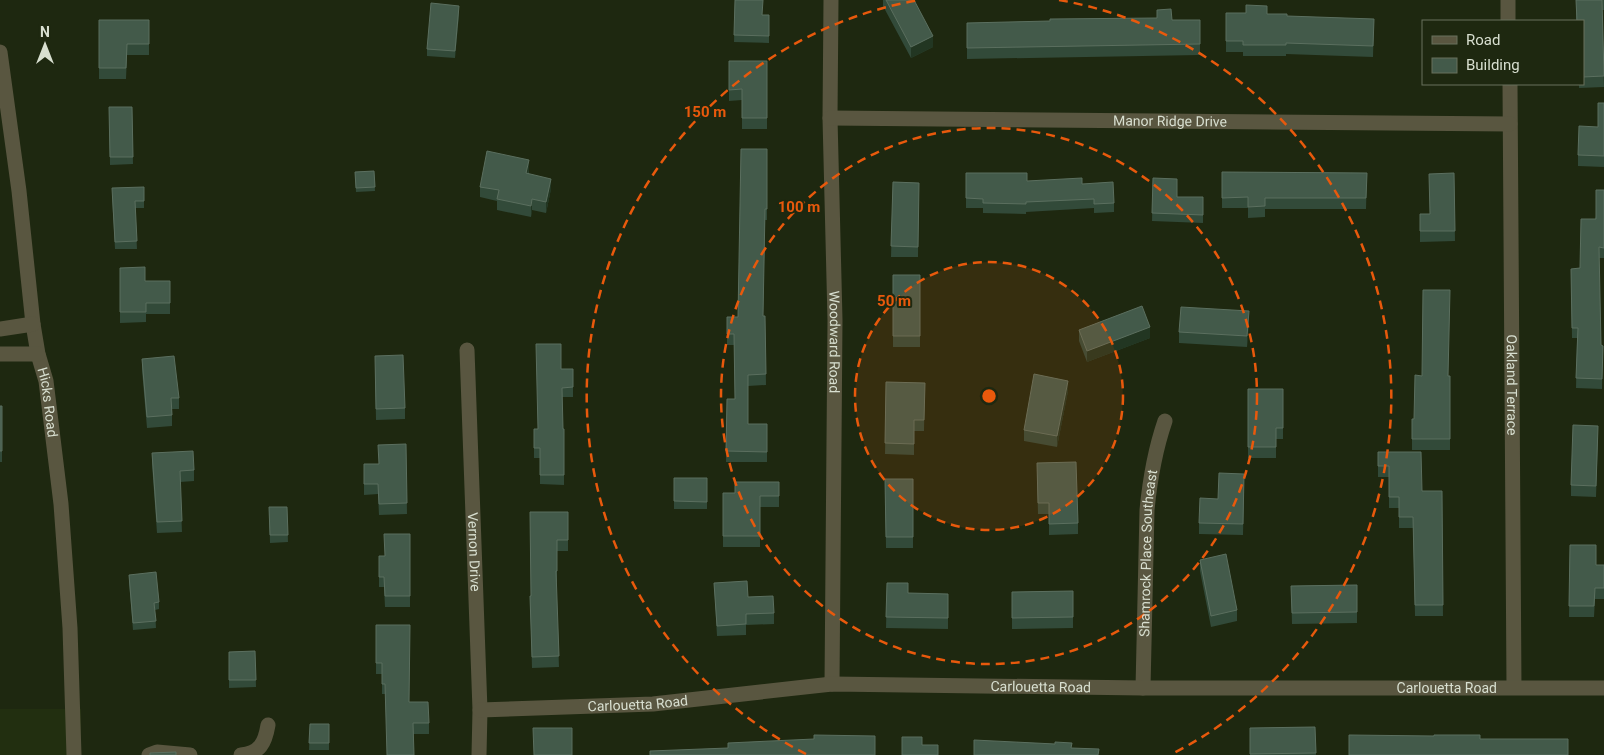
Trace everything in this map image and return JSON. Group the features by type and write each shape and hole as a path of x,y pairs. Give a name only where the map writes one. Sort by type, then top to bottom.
{"street":[{"name":"Woodward Road","path":"831,0 830,118 835,320 832,684"},
{"path":"1508,0 1508,20"},
{"name":"Hicks Road","path":"0,52 19,191 33,324 38,354 46,381 66,558 74,755"},
{"name":"Oakland Terrace","path":"1510,85 1514,687"},
{"name":"Manor Ridge Drive","path":"830,118 1510,124"},
{"path":"0,329 33,324"},
{"name":"Vernon Drive","path":"468,350 480,710 478,755"},
{"path":"0,354 38,354"},
{"name":"Shamrock Place Southeast","path":"1143,688 1149,484 1156,446 1165,420"},
{"name":"Carlouetta Road","path":"480,710 653,704 832,684 1143,688 1604,688"},
{"path":"241,755 252,754 260,746 266,735 268,725"},
{"path":"149,755 157,752 190,755"}],"shaded area":[{"path":"0,709 81,709 81,755 0,755"}],"building":[{"path":"735,0 763,0 762,15 769,15 769,36 734,35"},
{"path":"886,0 914,0 933,36 911,47"},
{"path":"1576,0 1602,0 1604,76 1584,77 1584,20 1577,20"},
{"path":"431,3 459,6 455,51 427,49"},
{"path":"1246,5 1267,6 1267,14 1374,19 1373,46 1286,43 1286,45 1243,45 1243,41 1226,41 1226,13 1246,13"},
{"path":"1171,9 1172,20 1200,20 1200,44 967,48 967,23 1050,21 1050,19 1157,18 1157,10"},
{"path":"99,20 149,20 149,44 127,44 126,68 99,68"},
{"path":"729,61 767,61 767,118 742,118 742,89 729,90"},
{"path":"1598,103 1604,103 1604,156 1578,155 1579,126 1598,127"},
{"path":"109,107 132,107 133,157 110,157"},
{"path":"741,149 767,149 763,316 765,316 766,374 748,375 748,424 767,424 767,452 726,451 727,399 735,399 734,334 727,334 727,317 738,317"},
{"path":"487,151 529,160 526,173 551,179 546,202 532,199 531,206 497,199 499,190 480,187"},
{"path":"374,171 375,187 356,188 355,172"},
{"path":"1222,172 1367,173 1366,198 1265,198 1265,206 1248,207 1248,197 1222,198"},
{"path":"966,173 1027,173 1027,181 1082,178 1082,184 1113,182 1114,203 1094,204 1094,199 1026,202 1026,204 983,203 983,199 966,198"},
{"path":"1454,173 1455,231 1420,231 1420,214 1430,214 1429,174"},
{"path":"1153,178 1177,179 1177,197 1203,197 1203,215 1152,213"},
{"path":"893,182 919,183 918,247 891,246"},
{"path":"144,187 144,201 135,201 137,241 115,242 112,188"},
{"path":"1596,190 1604,190 1604,248 1599,247 1601,345 1603,346 1602,379 1576,378 1578,328 1572,328 1571,269 1580,268 1581,219 1596,219"},
{"path":"145,267 145,281 170,281 170,303 146,303 146,312 120,312 120,268"},
{"path":"893,275 920,275 920,336 893,336"},
{"path":"1423,290 1450,290 1448,376 1450,376 1450,439 1412,439 1415,375 1422,376"},
{"path":"1142,306 1150,327 1087,351 1079,330"},
{"path":"1181,307 1249,311 1247,336 1179,332"},
{"path":"536,344 561,344 561,369 573,369 573,387 562,388 564,475 540,475 540,448 534,448 534,429 538,429"},
{"path":"403,355 405,408 376,409 375,356"},
{"path":"174,356 179,398 171,398 172,415 147,417 142,359"},
{"path":"1034,374 1068,381 1057,436 1024,430"},
{"path":"886,382 925,383 924,420 914,420 914,444 885,443"},
{"path":"1248,389 1283,389 1283,428 1276,428 1276,447 1248,447"},
{"path":"0,406 2,406 2,451 0,451"},
{"path":"1573,425 1598,426 1596,486 1571,485"},
{"path":"406,444 407,503 379,504 378,484 364,484 364,464 379,464 378,445"},
{"path":"193,451 194,470 180,471 182,521 157,522 152,453"},
{"path":"1378,452 1421,452 1422,491 1442,491 1443,605 1415,605 1413,517 1399,517 1399,497 1389,497 1389,466 1378,466"},
{"path":"1076,462 1078,523 1049,524 1049,503 1038,503 1037,463"},
{"path":"1219,473 1244,474 1243,524 1199,523 1200,498 1218,499"},
{"path":"674,478 707,478 707,502 674,501"},
{"path":"885,479 913,479 913,537 886,537"},
{"path":"735,482 779,482 779,496 760,496 760,536 723,536 723,493 735,493"},
{"path":"269,507 287,507 288,535 270,535"},
{"path":"530,512 568,512 568,540 557,540 556,571 559,656 532,657"},
{"path":"384,534 410,534 410,596 385,596 384,577 379,577 379,556 385,556"},
{"path":"1570,545 1596,545 1596,565 1604,565 1604,588 1595,588 1594,606 1569,606"},
{"path":"1226,554 1237,610 1211,616 1200,560"},
{"path":"156,572 159,602 154,603 156,621 133,623 129,575"},
{"path":"747,581 748,597 773,596 774,613 746,614 746,624 717,626 714,583"},
{"path":"887,583 908,583 908,593 948,594 948,618 886,617"},
{"path":"1357,585 1357,612 1292,613 1291,586"},
{"path":"1073,591 1073,617 1012,618 1012,592"},
{"path":"376,625 410,625 409,702 428,702 429,723 413,723 414,755 387,755 385,684 382,684 382,663 376,663"},
{"path":"255,651 256,680 229,680 229,652"},
{"path":"310,724 329,724 329,743 309,743"},
{"path":"1315,727 1316,753 1250,754 1250,728"},
{"path":"533,728 572,728 572,755 534,755"},
{"path":"814,735 875,736 875,755 650,755 650,751 728,748 728,743 814,739"},
{"path":"1349,735 1480,735 1480,739 1568,739 1568,755 1349,755"},
{"path":"902,737 922,737 922,745 938,745 938,755 902,755"},
{"path":"974,740 1055,744 1055,742 1072,743 1071,748 1099,749 1098,755 974,755"},
{"path":"176,752 176,755 150,755 150,753"}]}
